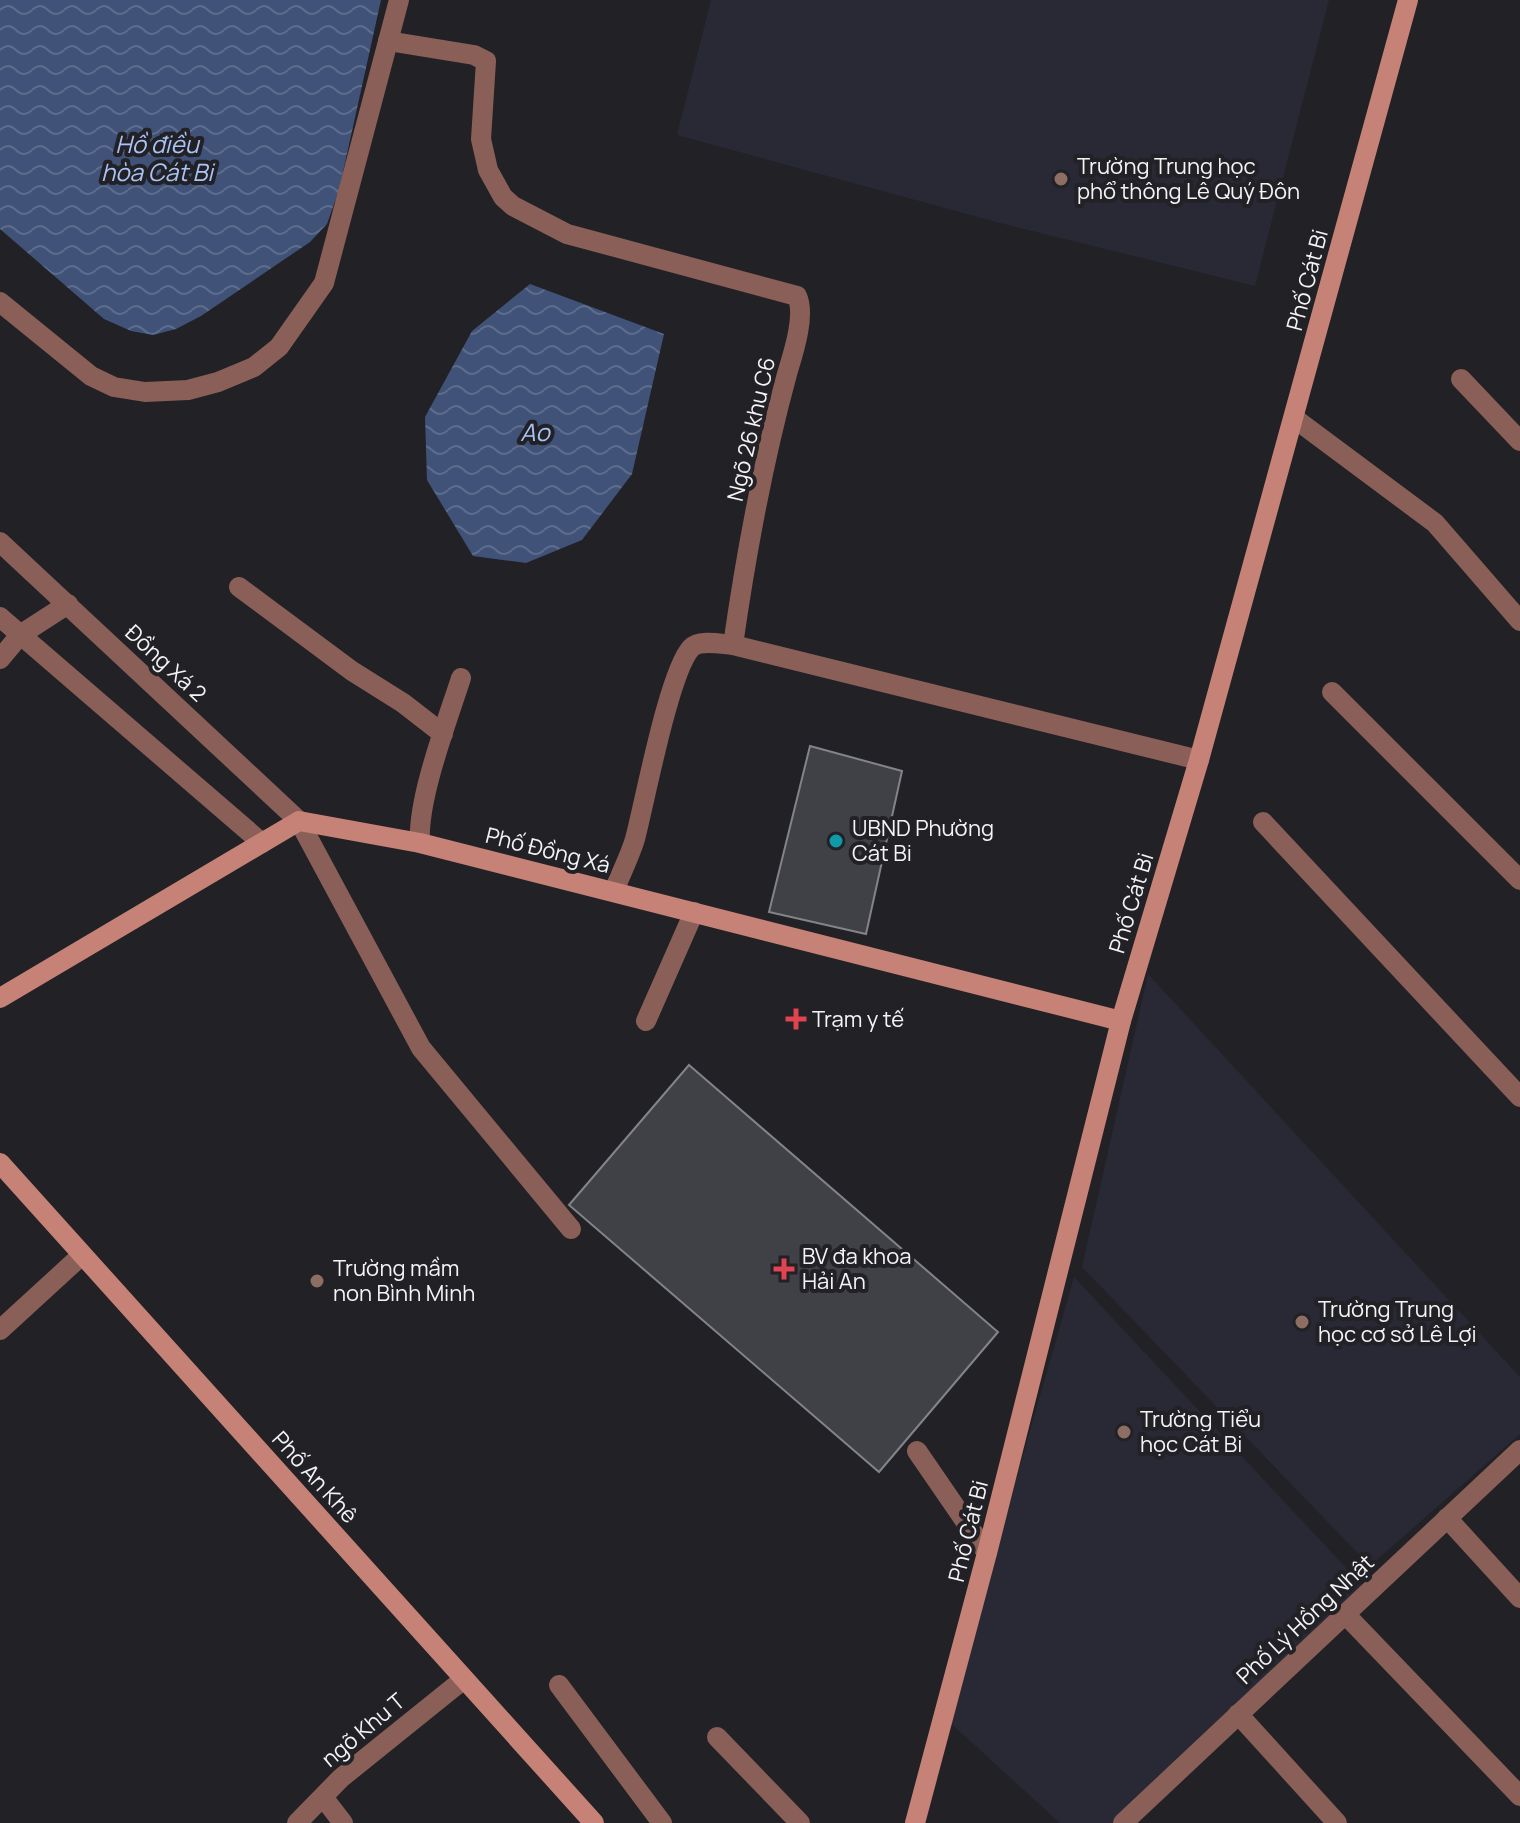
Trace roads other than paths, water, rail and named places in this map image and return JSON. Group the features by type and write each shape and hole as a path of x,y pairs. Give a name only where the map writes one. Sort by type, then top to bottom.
{"street":[{"path":"0,302 91,376 114,387 145,392 188,390 254,367 279,347 324,283 399,0"},
{"name":"Phố Cát Bi","path":"915,1823 987,1553 1121,1021 1199,760 1408,0"},
{"name":"Ngõ 26 khu C6","path":"388,41 474,55 486,61 481,139 488,170 503,197 527,216 567,234 797,296 801,307 794,349 779,404 744,569 733,645"},
{"path":"1461,379 1520,441"},
{"path":"1294,418 1435,523 1520,621"},
{"name":"Đồng Xá 2","path":"0,542 299,821 421,1048 571,1229"},
{"path":"239,587 443,734"},
{"path":"0,659 20,635 68,604"},
{"path":"0,617 262,843"},
{"path":"614,891 633,843 673,688 692,646 701,643 733,645 1199,760"},
{"path":"420,843 419,826 461,678"},
{"path":"1332,692 1520,880"},
{"path":"0,998 299,821"},
{"name":"Phố Đồng Xá","path":"299,821 420,843 1121,1021"},
{"path":"1263,822 1520,1097"},
{"path":"646,1021 694,912"},
{"name":"Phố An Khê","path":"0,1163 594,1823"},
{"path":"0,1330 82,1255"},
{"name":"Phố Lý Hồng Nhật","path":"1123,1823 1520,1450"},
{"path":"917,1451 987,1553"},
{"path":"1447,1518 1520,1598"},
{"path":"1345,1614 1520,1796"},
{"name":"ngõ Khu T","path":"297,1823 341,1778 464,1679"},
{"path":"559,1685 662,1823"},
{"path":"1238,1714 1337,1823"},
{"path":"717,1737 800,1823"},
{"path":"323,1797 343,1823"}],"water":[{"name":"Hồ điều hòa Cát Bi","path":"0,0 381,0 339,190 327,224 310,242 201,316 176,329 153,335 131,331 104,319 0,229"},
{"name":"Ao","path":"530,284 664,334 632,474 582,540 526,563 473,556 427,480 425,417 472,331"}],"place":[{"name":"Trường Trung học phổ thông Lê Quý Đôn","path":"1061,179"},
{"name":"UBND Phường Cát Bi","path":"836,841"},
{"name":"Trạm y tế","path":"796,1019"},
{"name":"BV đa khoa Hải An","path":"784,1269"},
{"name":"Trường mầm non Bình Minh","path":"317,1281"},
{"name":"Trường Trung học cơ sở Lê Lợi","path":"1302,1322"},
{"name":"Trường Tiểu học Cát Bi","path":"1124,1432"}]}
